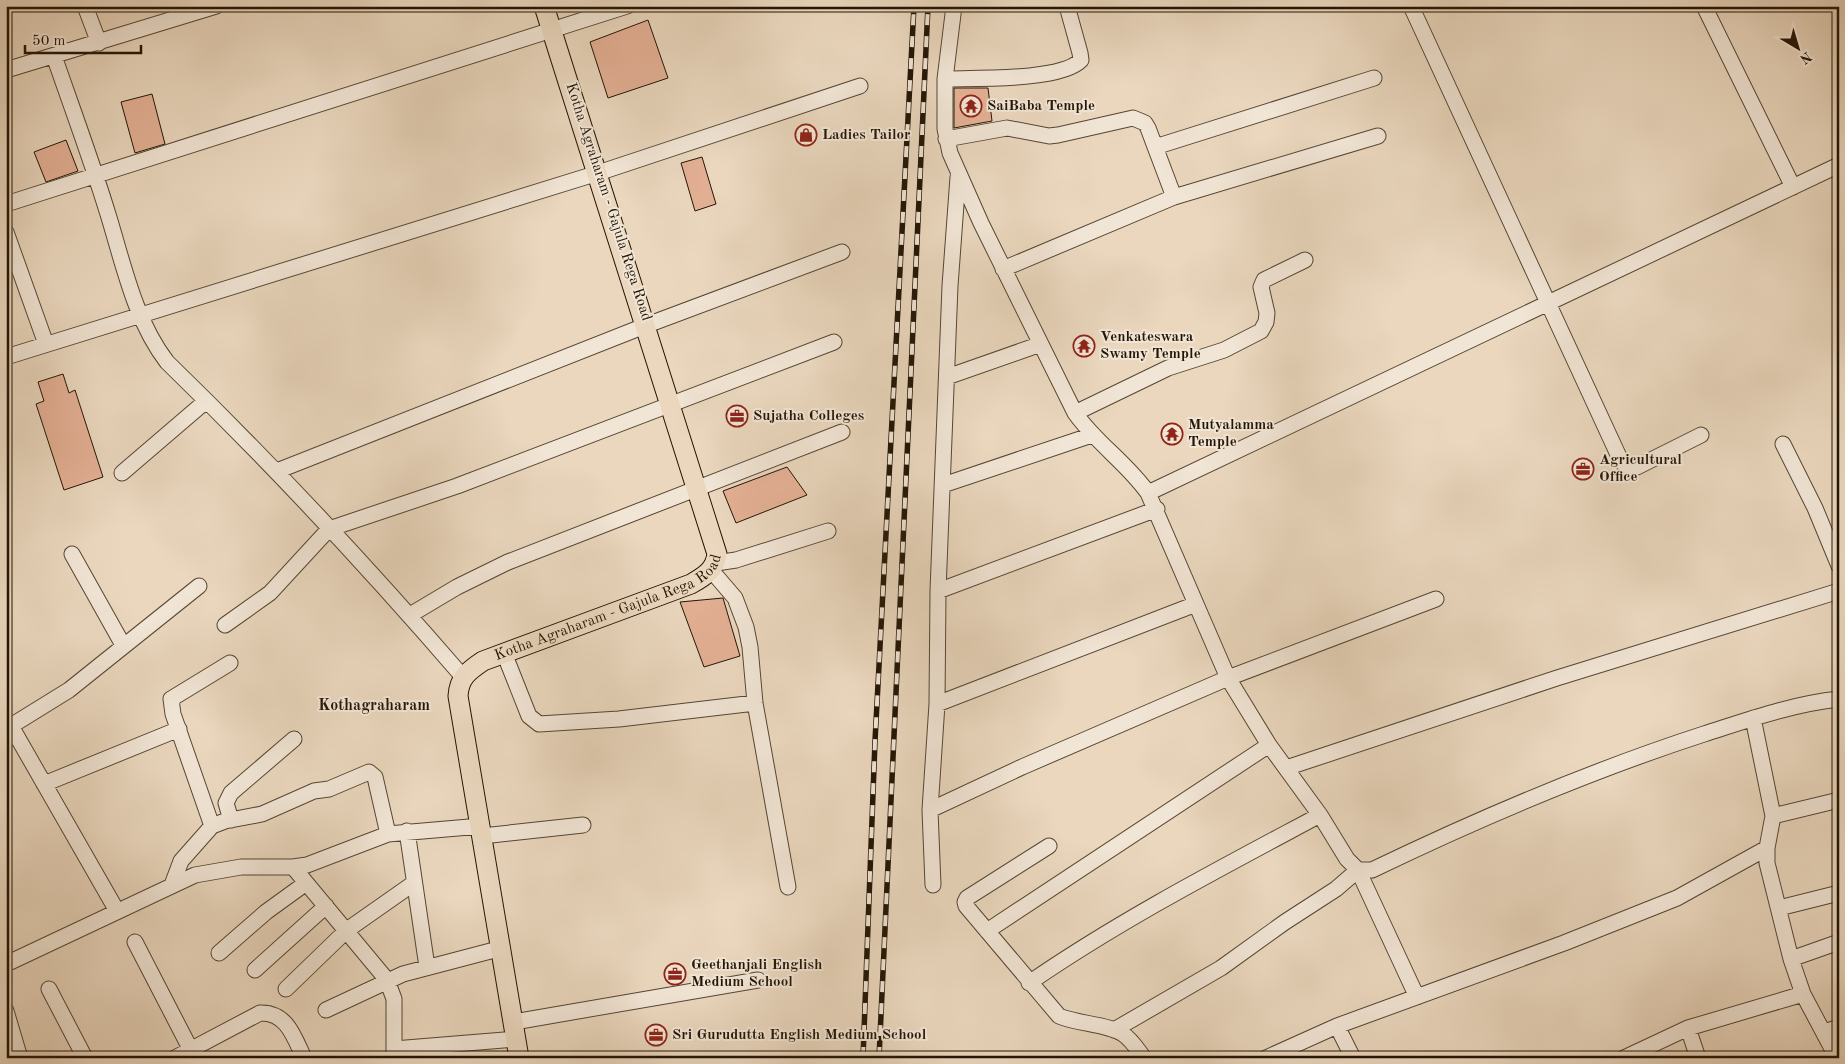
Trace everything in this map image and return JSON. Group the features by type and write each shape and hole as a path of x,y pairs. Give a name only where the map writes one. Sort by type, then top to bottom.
{"main road":[{"name":"Kotha Agraharam - Gajula Rega Road","path":"463,677 483,661 691,584 714,567 717,554 672,404 544,6"},
{"path":"463,677 459,684 458,696 516,1040"}],"street":[{"path":"85,6 98,43"},
{"path":"6,70 216,6"},
{"path":"6,204 627,6"},
{"path":"954,6 945,79 946,139 958,175 1075,412 1092,435 1136,475 1148,493 1157,509 1228,678 1269,745 1320,815 1347,859 1358,870 1417,997"},
{"path":"945,79 1050,74 1076,65 1081,60 1080,53 1067,6"},
{"path":"1410,6 1616,450 1626,466 1637,467 1701,435"},
{"path":"1704,6 1793,187"},
{"path":"54,56 96,175 140,316 155,346 167,362 277,471 410,615 463,677"},
{"path":"1156,147 1374,78"},
{"path":"6,357 598,173 860,86"},
{"path":"946,139 1007,128 1048,136 1133,118 1145,123 1174,197"},
{"path":"1003,269 1174,197 1378,136"},
{"path":"1148,493 1839,165"},
{"path":"933,885 930,810 937,704 938,591 950,286 958,175"},
{"path":"6,232 46,344"},
{"path":"277,471 647,325 842,252"},
{"path":"1075,412 1168,368 1224,350 1261,331 1267,313 1262,288 1264,280 1305,260"},
{"path":"224,625 270,593 329,529 353,519 457,486 834,342"},
{"path":"947,377 1041,344"},
{"path":"122,473 206,401"},
{"path":"410,615 457,587 508,562 842,432"},
{"path":"943,485 1092,435"},
{"path":"1784,444 1815,508 1839,566"},
{"path":"938,591 1157,509"},
{"path":"788,887 755,703 750,647 741,610 714,567 828,531"},
{"path":"72,554 123,645"},
{"path":"117,911 9,727 69,690 199,586"},
{"path":"1286,768 1558,678 1839,591"},
{"path":"930,810 1022,767 1228,678 1436,599"},
{"path":"937,704 1196,604"},
{"path":"504,653 529,716 539,724 619,719 755,703"},
{"path":"212,826 173,714 171,699 230,663"},
{"path":"1114,1030 1221,968 1285,922 1336,889 1358,870 1372,870 1462,826 1633,757 1807,702 1839,699"},
{"path":"1753,718 1774,816 1767,848 1767,863 1778,908 1791,959 1803,994 1837,1058"},
{"path":"44,784 178,728"},
{"path":"230,820 226,803 231,793 294,739"},
{"path":"987,931 1269,745"},
{"path":"172,885 181,861 212,826 230,820 262,814 314,790 329,789 369,772 375,777 388,834"},
{"path":"1774,816 1839,800"},
{"path":"1029,983 1085,944 1320,815"},
{"path":"6,964 195,875 241,867 293,867 307,864 388,834 407,831 482,831 583,825"},
{"path":"407,831 427,967"},
{"path":"1049,846 965,902 969,912 1059,1016 1073,1022 1114,1030 1131,1041 1144,1058"},
{"path":"1266,1058 1337,1026 1564,943 1678,898 1767,848"},
{"path":"293,867 387,980 394,999 394,1053 516,1040 758,980"},
{"path":"218,953 266,912 306,883"},
{"path":"286,989 347,930 414,883"},
{"path":"1778,908 1839,893"},
{"path":"255,970 326,906"},
{"path":"135,942 193,1054"},
{"path":"1791,959 1839,942"},
{"path":"326,1010 387,980 427,967 502,948"},
{"path":"50,989 85,1058"},
{"path":"1624,1058 1688,1028 1803,994"},
{"path":"6,1011 20,1058"},
{"path":"175,1058 193,1054 260,1013 269,1012 283,1020 304,1058"},
{"path":"1337,1026 1353,1058"},
{"path":"1824,1032 1839,1027"},
{"path":"1688,1028 1698,1058"}],"building":[{"path":"648,20 668,78 608,98 590,42"},
{"name":"SaiBaba Temple","path":"954,88 988,88 992,121 954,128"},
{"path":"152,94 165,144 135,153 121,102"},
{"path":"66,140 78,171 46,182 34,152"},
{"path":"702,157 716,204 695,211 681,163"},
{"path":"63,374 69,393 75,390 103,477 64,490 36,404 44,401 38,382"},
{"path":"787,467 807,495 736,523 723,491"},
{"path":"723,598 740,656 704,667 680,602"}],"railway":[{"path":"863,1058 875,741 914,6"},
{"path":"879,1058 928,6"}],"place":[{"name":"SaiBaba Temple","path":"971,106"},
{"name":"Ladies Tailor","path":"806,135"},
{"name":"Venkateswara Swamy Temple","path":"1084,346"},
{"name":"Sujatha Colleges","path":"737,416"},
{"name":"Mutyalamma Temple","path":"1172,434"},
{"name":"Agricultural Office","path":"1583,469"},
{"name":"Geethanjali English Medium School","path":"675,974"},
{"name":"Sri Gurudutta English Medium School","path":"656,1035"}],"district":[{"name":"Kothagraharam","path":"374,706"}]}
